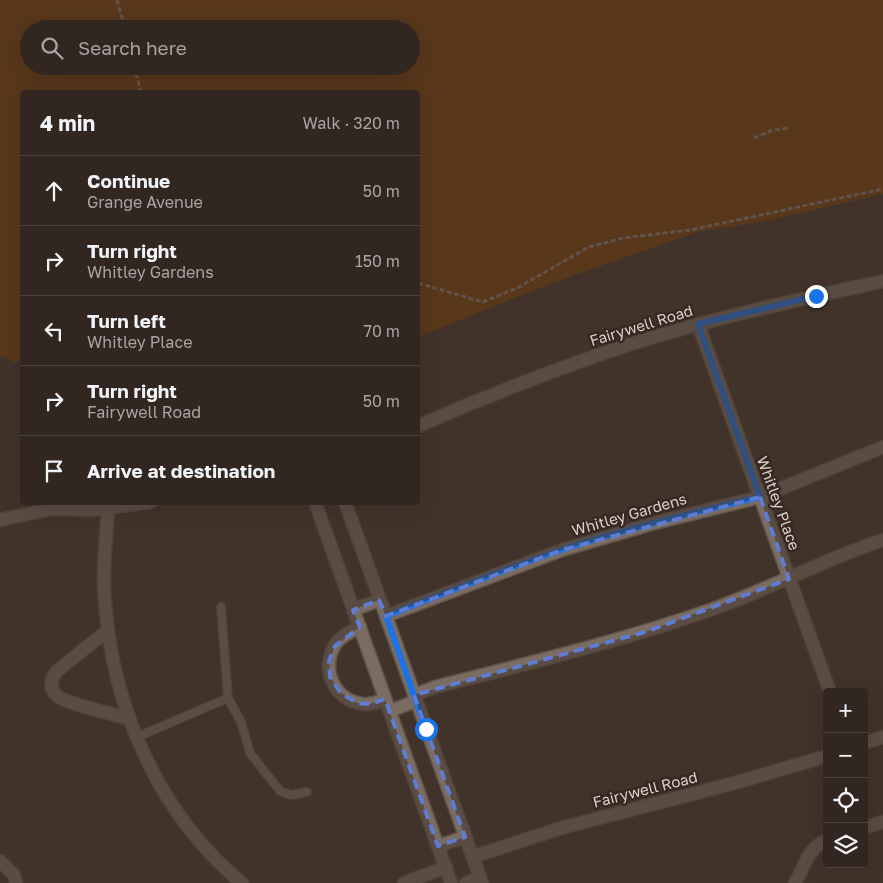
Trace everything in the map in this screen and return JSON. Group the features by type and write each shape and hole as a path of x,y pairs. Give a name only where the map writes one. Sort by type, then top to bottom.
{"street":[{"name":"Fairywell Road","path":"420,425 477,400 593,356 698,324 883,281"},
{"name":"Whitley Place","path":"698,324 829,688"},
{"name":"Whitley Gardens","path":"386,616 562,550 668,519 760,497 883,447"},
{"path":"0,520 51,509 82,510 130,505"},
{"path":"317,505 452,883"},
{"path":"346,505 481,880 466,883"},
{"path":"108,508 104,580 108,630 114,664 136,737 158,780 179,814 216,858 242,883"},
{"path":"360,627 342,637 335,646 329,661 330,677 337,690 351,700 366,705 388,705 644,632 741,598 883,540"},
{"path":"353,610 380,600"},
{"path":"108,630 56,671 51,680 51,687 60,698 130,719"},
{"path":"868,742 883,736"},
{"name":"Fairywell Road","path":"472,857 578,824 731,784 823,757"},
{"path":"868,827 883,822"},
{"path":"438,846 465,837"},
{"path":"796,883 808,854 823,842"},
{"path":"0,860 14,875 16,883"},
{"path":"404,883 446,867"}],"lane":[{"path":"221,607 228,698 241,722 250,753 262,771 283,793 291,795 307,792"},
{"path":"136,737 228,698"}],"path":[{"path":"117,0 123,20"},
{"path":"136,75 140,90"},
{"path":"754,138 773,130 789,128"},
{"path":"420,284 483,302 519,287 590,247 623,238 690,230 883,189"}],"highlighted area":[{"path":"760,497 789,579 645,632 414,695 465,837 438,846 385,699 370,704 357,703 341,693 330,677 329,661 335,646 360,627 353,610 379,600 386,616 562,550"}],"shaded area":[{"path":"0,0 883,0 883,194 766,221 697,232 547,285 420,336 420,90 20,90 20,360 15,363 0,355"}],"route":[{"path":"426,729 386,616 503,570 576,545 678,516 760,497 698,324 816,296"}]}
